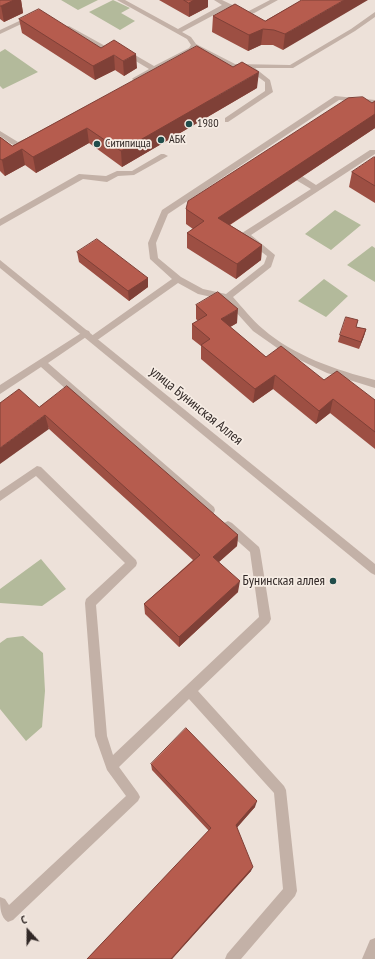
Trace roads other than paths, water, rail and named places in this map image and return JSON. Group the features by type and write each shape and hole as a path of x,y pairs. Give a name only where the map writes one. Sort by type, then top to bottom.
{"street":[{"path":"120,0 189,38 194,45 234,66 291,67 353,30 375,14"},
{"path":"217,0 247,15 275,0"},
{"path":"177,32 227,5"},
{"path":"0,32 42,12"},
{"path":"61,23 106,49 126,52 154,69"},
{"path":"128,83 191,49 194,45"},
{"path":"228,120 269,92 268,81 247,66"},
{"path":"375,102 338,98 165,212 152,243 154,259 178,279 201,292 228,297 260,333 292,354 362,381 375,384"},
{"path":"0,133 18,145 31,138"},
{"path":"228,297 268,265 271,255 245,235 315,188 375,152"},
{"path":"253,153 265,159"},
{"path":"0,223 82,176 103,180 117,174 134,173 164,156"},
{"path":"299,178 315,188"},
{"name":"улица Бунинская Аллея","path":"0,263 375,570"},
{"path":"0,390 42,362 89,336 178,279"},
{"path":"42,362 255,550 265,619 111,766"},
{"path":"0,497 37,470 132,563 90,603 101,736 111,766 134,797 8,915 0,904"},
{"path":"190,691 280,790 290,891 232,959"},
{"path":"369,959 375,945"}],"place":[{"name":"1980","path":"189,124"},
{"name":"АБК","path":"161,140"},
{"name":"Ситипицца","path":"97,144"},
{"name":"Бунинская аллея","path":"333,581"}]}
